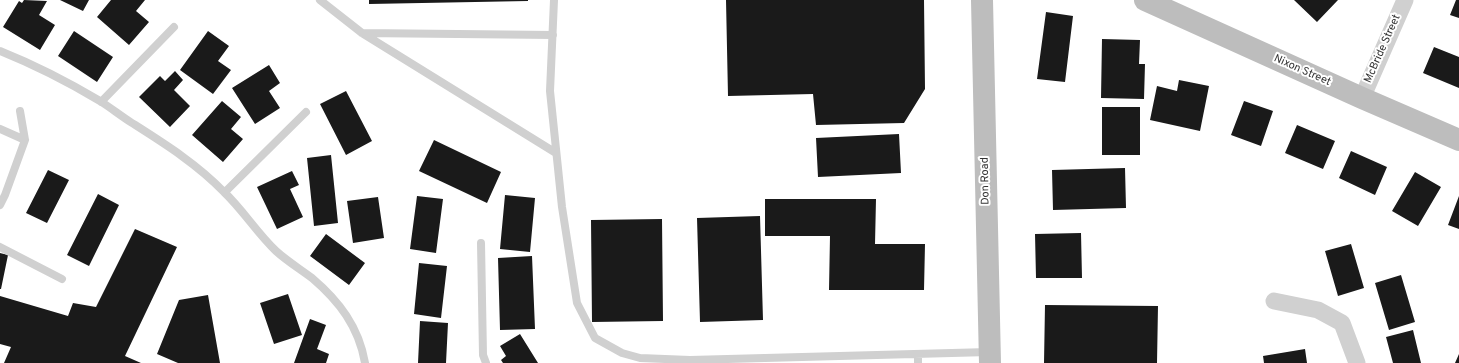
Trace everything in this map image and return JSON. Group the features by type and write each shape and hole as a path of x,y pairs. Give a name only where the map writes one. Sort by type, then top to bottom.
{"main road":[{"name":"Don Road","path":"982,0 990,358"},
{"name":"Nixon Street","path":"1145,0 1459,140"}],"street":[{"name":"McBride Street","path":"1362,98 1405,0"},
{"path":"1274,301 1318,310 1342,323 1357,363"}],"lane":[{"path":"320,0 362,33 556,153"},
{"path":"554,0 550,92 562,207 577,303 595,338 622,353 640,358 665,361 918,354 990,358"},
{"path":"101,102 174,27"},
{"path":"362,33 553,35"},
{"path":"0,51 60,78 101,102 171,146 225,192 261,236 279,254 312,278 332,297 349,318 363,352 365,363"},
{"path":"0,205 6,195 24,140 20,111"},
{"path":"225,192 306,112"},
{"path":"0,129 24,140"},
{"path":"481,243 483,355 486,363"},
{"path":"0,247 62,279"},
{"path":"918,354 918,363"}],"building":[{"path":"24,0 47,1 39,15 55,25 40,50 3,27 19,1 22,3"},
{"path":"60,0 89,0 83,11"},
{"path":"111,0 145,0 136,11 149,22 129,45 97,17"},
{"path":"369,0 528,0 528,1 369,4"},
{"path":"726,0 924,0 925,89 904,123 816,125 813,94 728,96"},
{"path":"1294,0 1338,0 1317,22"},
{"path":"1456,0 1459,0 1459,18 1450,15"},
{"path":"1046,12 1073,16 1065,82 1037,79"},
{"path":"74,31 113,57 97,82 58,56"},
{"path":"208,31 229,46 218,61 231,70 213,94 180,70"},
{"path":"1102,39 1140,40 1139,64 1145,64 1144,99 1101,98"},
{"path":"1434,47 1459,57 1459,88 1423,73"},
{"path":"269,65 280,83 269,91 280,108 255,124 232,88"},
{"path":"175,71 183,80 174,90 190,106 170,127 139,97 160,76 165,81"},
{"path":"1179,80 1209,86 1200,131 1150,120 1157,86 1177,91"},
{"path":"346,91 372,141 346,155 320,104"},
{"path":"222,101 241,117 231,129 243,139 223,162 192,135"},
{"path":"1244,101 1273,111 1261,146 1231,135"},
{"path":"1102,107 1140,107 1140,155 1102,155"},
{"path":"1297,125 1335,141 1323,169 1285,153"},
{"path":"899,134 901,173 818,177 816,138"},
{"path":"434,140 501,172 487,203 419,171"},
{"path":"1351,151 1387,167 1375,195 1339,178"},
{"path":"331,155 338,223 314,226 307,158"},
{"path":"1125,168 1126,208 1053,210 1052,170"},
{"path":"48,170 69,180 47,223 26,213"},
{"path":"292,171 299,185 290,189 303,217 277,229 257,187"},
{"path":"1415,172 1441,187 1418,226 1392,211"},
{"path":"98,194 119,205 89,266 67,255"},
{"path":"505,195 535,198 530,252 500,249"},
{"path":"417,196 443,199 436,253 410,249"},
{"path":"1459,196 1459,229 1448,225"},
{"path":"378,197 384,238 353,243 347,201"},
{"path":"765,199 876,199 875,244 925,244 924,290 829,290 830,236 765,236"},
{"path":"760,216 763,320 700,322 697,218"},
{"path":"662,219 663,321 592,322 591,220"},
{"path":"135,229 177,247 125,356 141,363 4,363 11,347 0,344 0,296 68,316 73,303 96,307"},
{"path":"1081,233 1082,278 1036,278 1035,234"},
{"path":"326,234 365,263 349,285 310,256"},
{"path":"1351,244 1364,288 1338,296 1325,251"},
{"path":"0,253 8,255 1,289 0,289"},
{"path":"532,256 535,329 500,330 498,258"},
{"path":"419,263 447,266 441,318 414,314"},
{"path":"1401,275 1415,322 1389,330 1375,283"},
{"path":"288,294 302,335 274,344 260,303"},
{"path":"208,295 220,363 178,363 157,354 179,300"},
{"path":"1045,305 1158,306 1157,363 1044,363"},
{"path":"310,319 326,325 317,349 329,354 326,363 294,363"},
{"path":"420,321 448,323 446,363 418,363"},
{"path":"1413,330 1421,363 1393,363 1386,337"},
{"path":"520,334 538,363 503,363 501,360 506,356 500,346"},
{"path":"1305,349 1307,363 1264,363 1263,356"},
{"path":"1459,354 1459,363 1455,363"}]}
